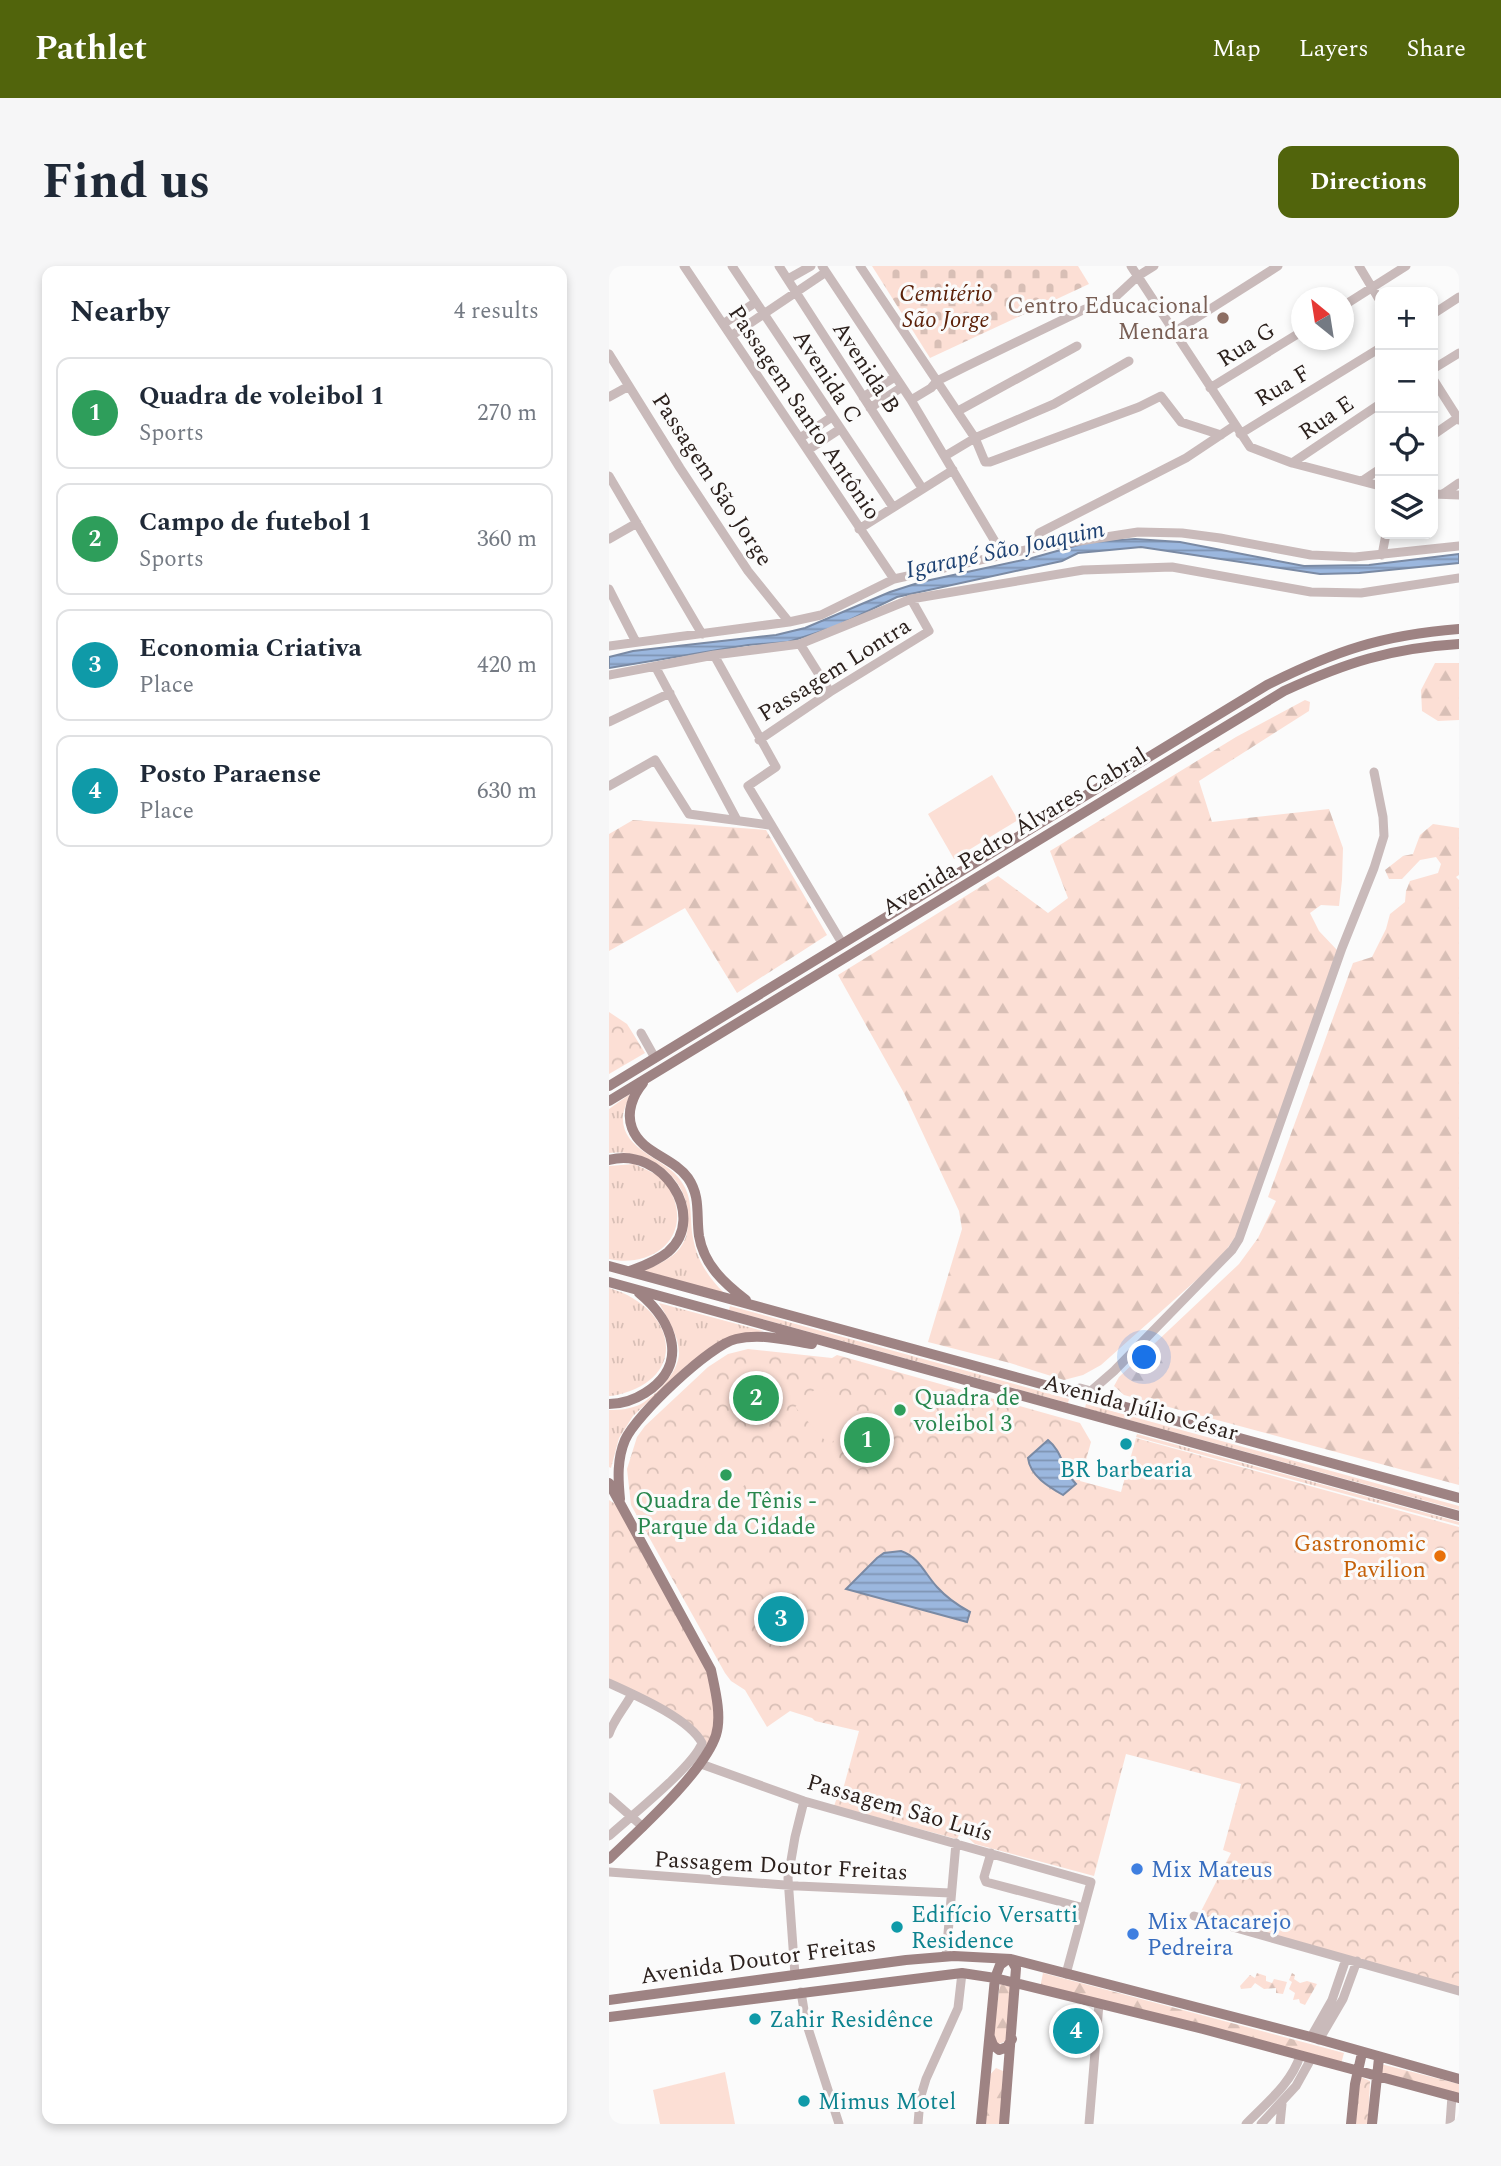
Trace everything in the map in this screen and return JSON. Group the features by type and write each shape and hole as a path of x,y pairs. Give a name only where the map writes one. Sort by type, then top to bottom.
{"main road":[{"name":"Avenida Pedro Álvares Cabral","path":"609,1085 1267,685 1347,649 1384,639 1459,629"},
{"name":"Avenida Pedro Álvares Cabral","path":"609,1101 1284,691 1360,659 1421,646 1459,644"},
{"path":"648,1077 638,1089 630,1111 629,1118 634,1133 645,1145 686,1175 697,1196 699,1236 711,1267 730,1287 751,1303"},
{"path":"609,1160 631,1158 660,1171 671,1181 681,1200 684,1216 676,1242 669,1251 651,1263 628,1271"},
{"name":"Avenida Júlio César","path":"609,1266 1459,1498"},
{"name":"Avenida Júlio César","path":"609,1282 1459,1516"},
{"path":"609,1404 621,1404 638,1398 658,1384 669,1369 672,1343 670,1333 655,1306 635,1289"},
{"path":"615,1497 624,1442 631,1429 644,1412 722,1345 736,1339 766,1337 854,1349"},
{"path":"609,1483 711,1670 717,1730 701,1764 643,1827 609,1859"},
{"name":"Avenida Doutor Freitas","path":"612,2000 946,1956 1009,1959 1459,2078"},
{"path":"981,2124 995,1978 1000,1965 1009,1959 1016,1968 1004,2124"},
{"path":"1038,1990 1041,1967"},
{"name":"Avenida Doutor Freitas","path":"612,2017 962,1973 995,1978 1099,2004 1456,2097"},
{"path":"612,2000 612,2017"},
{"path":"990,2037 999,2050 1007,2047 1012,2039"},
{"path":"1351,2124 1357,2071 1362,2053"},
{"path":"1372,2124 1379,2058"},
{"path":"985,2077 991,2068 998,2065 1005,2070 1008,2079"}],"street":[{"name":"Passagem Santo Antônio","path":"684,266 894,579"},
{"name":"Avenida C","path":"732,266 893,508"},
{"name":"Avenida B","path":"779,266 922,488"},
{"path":"788,279 811,266"},
{"path":"860,266 958,411 975,438 985,462 1139,407 1161,396 1181,422 1221,435"},
{"path":"1131,266 1250,447 1292,463 1375,485"},
{"path":"911,400 931,388 937,381 1085,309 1109,303 1138,276 1154,266"},
{"path":"1174,332 1277,266"},
{"path":"1359,266 1375,292"},
{"path":"1354,299 1406,266"},
{"path":"731,336 824,269 911,400 1003,555"},
{"path":"1438,311 1459,297"},
{"path":"723,324 756,302"},
{"name":"Rua G","path":"1210,388 1291,338"},
{"path":"958,411 1077,346"},
{"name":"Rua F","path":"1035,548 1039,533 1186,458 1221,435 1237,430 1377,350"},
{"path":"1438,366 1459,353"},
{"name":"Passagem São Jorge","path":"609,354 748,572 789,622"},
{"path":"945,456 975,438 1054,404 1129,361"},
{"path":"863,397 895,377"},
{"path":"609,397 629,386"},
{"path":"870,408 902,387"},
{"path":"1438,387 1459,419 1438,432"},
{"name":"Rua E","path":"1292,463 1375,407"},
{"path":"800,438 832,417"},
{"path":"808,450 840,429"},
{"path":"859,529 953,470"},
{"path":"1362,481 1375,472"},
{"path":"609,476 702,634"},
{"path":"1438,494 1459,483"},
{"path":"1438,494 1459,495"},
{"path":"609,539 637,523"},
{"path":"609,646 789,622 821,615 894,579 1035,548 1138,532 1182,533 1311,555 1355,557 1459,546"},
{"path":"1382,555 1385,539"},
{"path":"609,676 714,655 800,645 911,599 1083,570 1172,567 1311,592 1348,593 1459,578"},
{"path":"609,589 636,642"},
{"name":"Passagem Lontra","path":"759,740 929,631 911,599"},
{"path":"800,645 830,692"},
{"path":"714,655 776,767 748,786 842,943"},
{"path":"655,666 737,820"},
{"path":"609,722 670,693"},
{"path":"609,786 655,760 689,814 769,825"},
{"path":"1076,1392 1080,1388 1091,1391 1114,1371 1232,1250 1239,1239 1384,836 1374,772"},
{"path":"641,1033 655,1058"},
{"path":"609,1683 663,1709 696,1734 702,1743 680,1772 609,1836"},
{"path":"609,1734 632,1694"},
{"name":"Passagem São Luís","path":"701,1764 804,1801 1091,1882 1084,1908"},
{"path":"609,1797 643,1827"},
{"path":"795,1975 789,1886 795,1837 804,1801"},
{"path":"946,1956 950,1893 957,1843"},
{"path":"991,1853 985,1881 1084,1908 1066,1974"},
{"name":"Passagem Doutor Freitas","path":"609,1872 789,1886 950,1893"},
{"path":"1194,1916 1459,1991"},
{"path":"1315,2038 1343,1999 1352,1960"},
{"path":"918,2124 926,2079 958,2008 962,1973"},
{"path":"801,1992 806,2022 839,2124"},
{"path":"1089,2124 1099,2004"},
{"path":"1246,2124 1286,2082 1300,2056"},
{"path":"1261,2124 1296,2086 1311,2059"},
{"path":"1450,2124 1456,2097"},
{"path":"1280,2124 1282,2104"}],"green space":[{"name":"Cemitério São Jorge","path":"872,266 1078,266 1089,284 930,358"},
{"path":"1435,663 1459,663 1459,720 1438,721 1422,711 1421,690"},
{"path":"1305,700 1310,702 1309,711 1199,781 1212,822 1329,809 1343,848 1339,906 1321,905 1310,913 1319,931 1337,950 1240,1230 1220,1259 1101,1365 1083,1375 1064,1380 928,1342 962,1229 959,1211 904,1093 838,975 998,876 1048,913 1068,898 1050,851 1236,737"},
{"path":"992,775 1018,820 954,859 928,814"},
{"path":"633,820 766,830 827,935 737,993 685,908 609,951 609,834"},
{"path":"1433,824 1459,828 1459,875 1456,877 1459,880 1459,1485 1124,1395 1114,1386 1119,1377 1239,1264 1258,1238 1276,1201 1268,1197 1353,963 1372,957 1386,929 1390,914 1405,902 1410,881 1438,873 1441,864 1436,857 1420,860 1402,879 1389,879 1385,870 1403,856 1413,854 1420,835"},
{"path":"609,1012 627,1024 645,1053 609,1074"},
{"path":"630,1094 623,1115 624,1127 636,1145 681,1181 689,1201 697,1254 708,1274 724,1293 644,1271 668,1259 682,1245 688,1229 687,1206 683,1192 665,1169 639,1156 609,1153 609,1109"},
{"path":"634,1164 657,1175 668,1184 677,1215 676,1228 670,1240 650,1256 637,1260 609,1259 609,1166"},
{"path":"609,1288 632,1298 650,1311 661,1327 666,1344 664,1361 654,1376 637,1388 611,1396 609,1396"},
{"path":"659,1303 763,1331 728,1338 687,1365 633,1416 619,1438 611,1468 609,1410 629,1408 647,1400 666,1382 678,1360 677,1340"},
{"path":"730,1306 1069,1399 1068,1403 729,1310"},
{"path":"748,1349 832,1358 837,1355 1080,1423 1091,1442 1080,1481 1121,1492 1136,1438 1459,1527 1459,1988 1198,1917 1231,1853 1223,1850 1241,1784 1126,1754 1094,1876 975,1844 967,1837 959,1835 957,1839 834,1806 839,1792 842,1793 859,1731 815,1721 790,1711 767,1727 745,1690 731,1681 725,1673 631,1505 627,1469 637,1437 645,1426 708,1367 728,1354"},
{"path":"750,1368 786,1405 763,1428 727,1391"},
{"path":"820,1385 853,1423 829,1445 795,1407"},
{"name":"Quadra de voleibol 3","path":"897,1393 917,1414 903,1427 883,1406"},
{"path":"1086,1404 1459,1506 1459,1510 1085,1408"},
{"path":"881,1408 900,1430 887,1442 867,1421"},
{"path":"865,1423 884,1444 869,1458 849,1437"},
{"path":"1137,1434 1459,1522 1459,1525 1136,1437"},
{"name":"Quadra de Tênis - Parque da Cidade","path":"720,1453 747,1483 732,1496 705,1467"},
{"path":"609,1500 623,1509 706,1658 717,1700 710,1748 663,1709 609,1683"},
{"path":"1043,1973 1344,2053 1341,2064 1040,1988"},
{"path":"1257,1973 1266,1976 1266,1981 1272,1983 1274,1979 1287,1982 1283,1994 1276,1993 1276,1988 1264,1989 1255,1983 1251,1988 1241,1989 1240,1986 1250,1975 1255,1978"},
{"path":"1292,1973 1295,1975 1294,1979 1300,1983 1307,1981 1317,1984 1305,2005 1300,2003 1299,1999 1293,2000 1295,1993 1289,1989"},
{"path":"1000,1984 1011,1987 1006,2041 997,2045 993,2035"},
{"path":"1381,2064 1459,2084 1459,2095 1379,2075"},
{"path":"996,2068 1003,2071 1001,2124 984,2124 988,2077"},
{"path":"725,2072 735,2124 660,2124 653,2090"},
{"path":"1361,2077 1370,2081 1368,2124 1353,2124"}],"water":[{"path":"1135,539 1180,542 1304,566 1369,565 1459,554 1459,563 1320,574 1141,547 1078,553 1062,561 897,597 835,627 788,642 748,645 609,668 609,657 633,651 776,635 805,628 890,592 921,582 1032,558 1089,542"},
{"path":"1048,1440 1057,1450 1076,1484 1063,1495 1041,1480 1032,1470 1028,1458"},
{"path":"901,1551 917,1562 945,1595 970,1612 967,1622 846,1589 884,1553"}],"place":[{"name":"Centro Educacional Mendara","path":"1223,318"},
{"name":"Campo de futebol 1","path":"756,1398"},
{"name":"Quadra de voleibol 3","path":"900,1410"},
{"name":"Quadra de voleibol 1","path":"867,1440"},
{"name":"BR barbearia","path":"1126,1444"},
{"name":"Quadra de Tênis - Parque da Cidade","path":"726,1475"},
{"name":"Gastronomic Pavilion","path":"1440,1556"},
{"name":"Economia Criativa","path":"781,1619"},
{"name":"Mix Mateus","path":"1137,1869"},
{"name":"Edifício Versatti Residence","path":"897,1927"},
{"name":"Mix Atacarejo Pedreira","path":"1133,1934"},
{"name":"Zahir Residênce","path":"755,2019"},
{"name":"Posto Paraense","path":"1076,2031"},
{"name":"Mimus Motel","path":"804,2101"}],"water label":[{"name":"Igarapé São Joaquim","path":"1005,549"}]}
